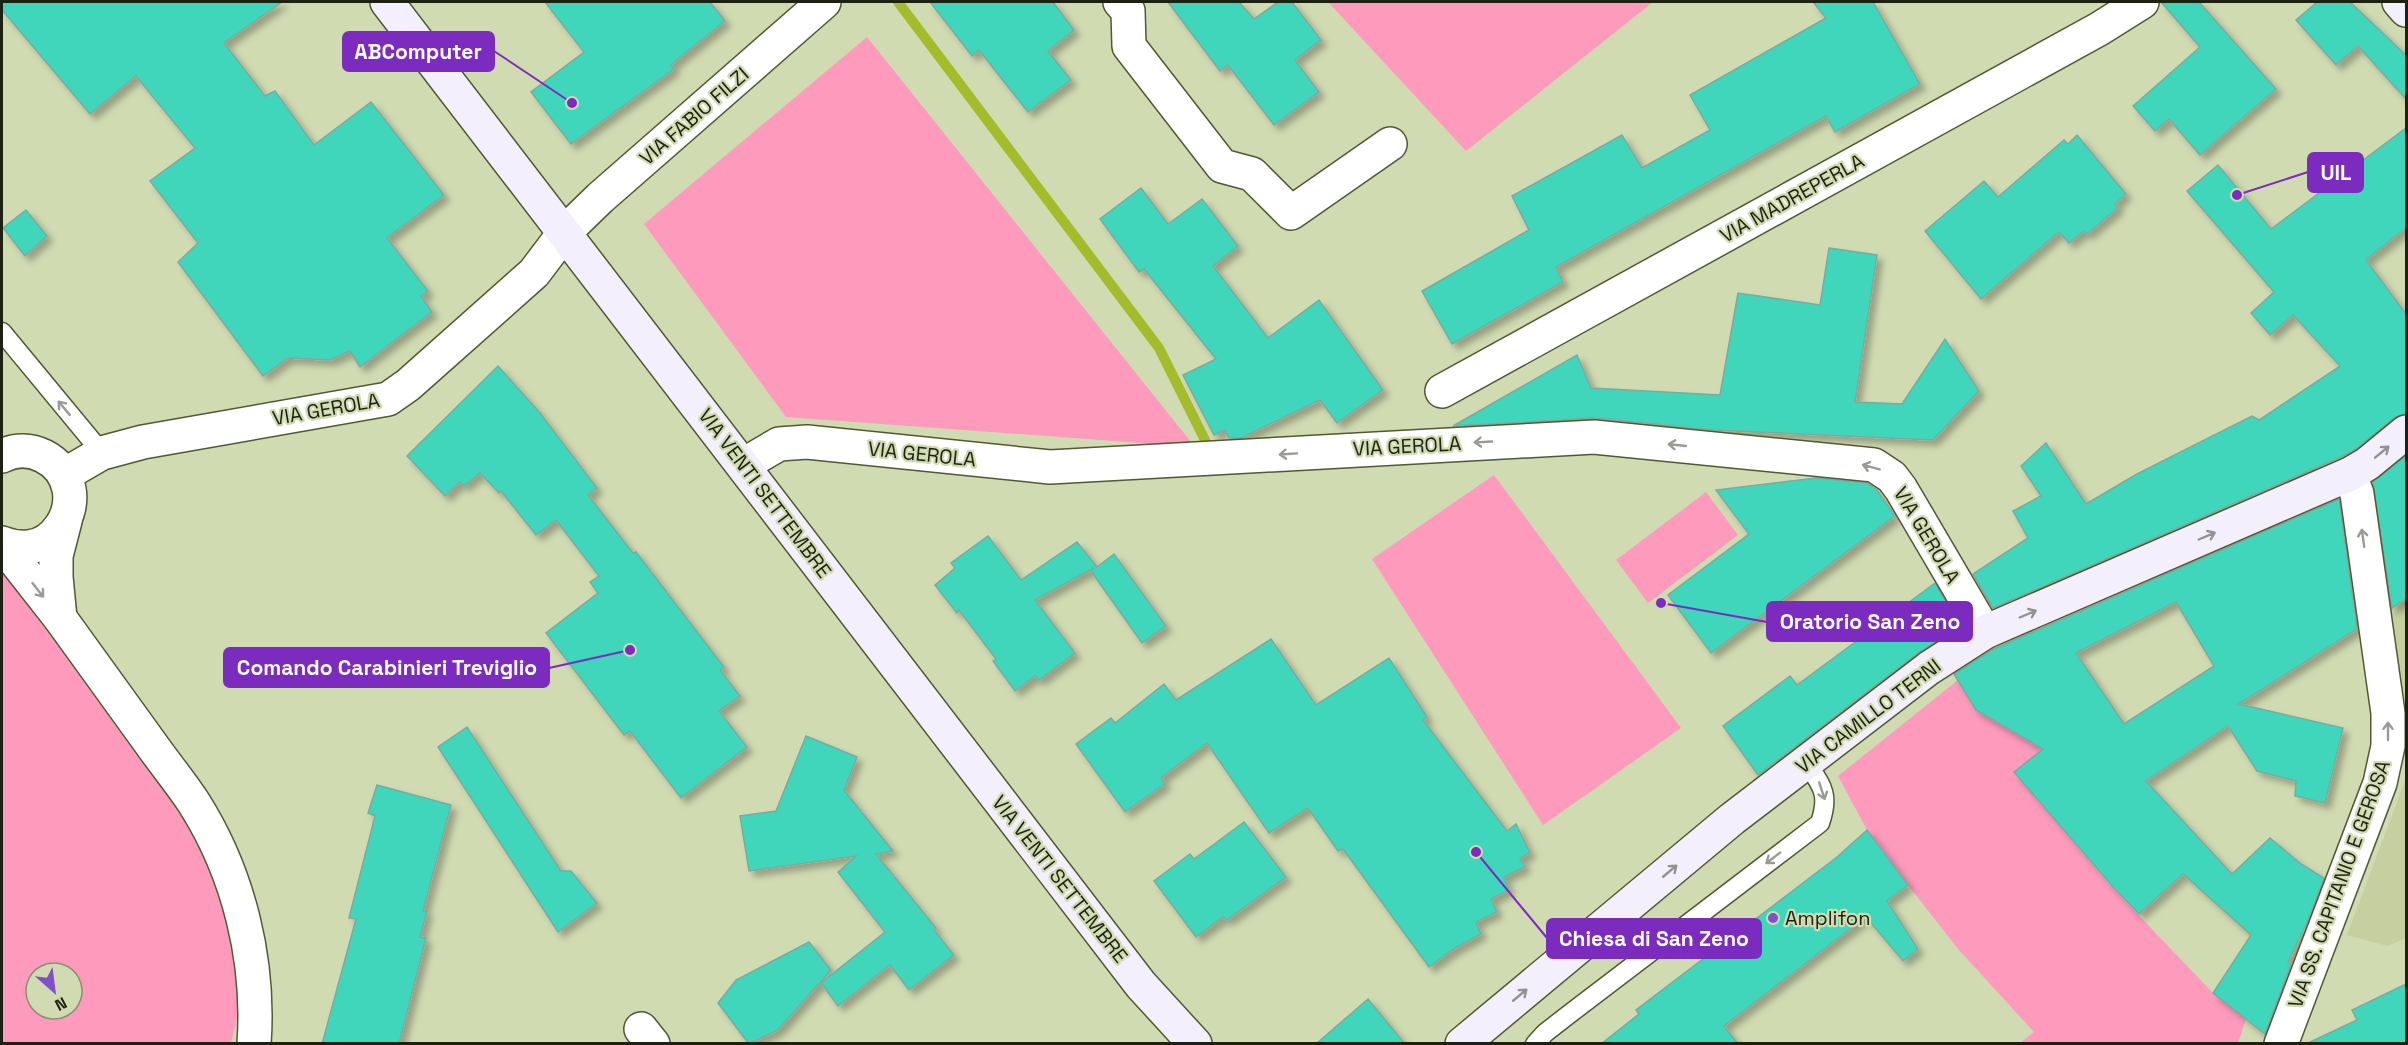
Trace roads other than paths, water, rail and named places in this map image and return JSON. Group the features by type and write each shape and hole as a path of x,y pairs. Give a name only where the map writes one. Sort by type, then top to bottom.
{"street":[{"name":"VIA VENTI SETTEMBRE","path":"387,2 1141,985 1196,1044"},
{"name":"VIA FABIO FILZI","path":"565,232 600,198 824,2"},
{"path":"1120,2 1128,11 1129,46 1222,166 1252,174 1291,213 1390,144"},
{"name":"VIA MADREPERLA","path":"1442,391 2099,29 2142,2"},
{"path":"2399,2 2406,10"},
{"name":"VIA GEROLA","path":"64,475 102,453 143,442 388,399 408,385 534,273 565,232"},
{"name":"VIA CAMILLO TERNI","path":"1470,1040 1732,819 1929,668 1986,632 2350,474 2367,464 2406,432"},
{"name":"VIA GEROLA","path":"744,465 779,444 807,442 1050,467 1594,436 1874,465 1892,477 1901,489 1986,632"},
{"path":"2,456 24,450 40,453 54,462 64,475 69,490 69,506 56,556 60,618"},
{"name":"VIA SS. CAPITANIO E GEROSA","path":"2281,1044 2380,783 2388,746 2388,713 2357,494 2350,474"},
{"path":"2,543 14,547 30,547 44,542 56,533 65,521"},
{"path":"2,543 60,618 195,804 221,856 240,906 251,953 256,1011 254,1044"},
{"name":"VIA VENTI SETTEMBRE","path":"1141,985 1174,1044"}],"lane":[{"path":"2,332 102,453"},
{"path":"1535,1044 1572,1012 1820,823 1826,806 1824,788 1806,762"}],"waterway":[{"path":"898,2 1159,348 1210,450"}],"place":[{"name":"ABComputer","path":"572,103"},
{"name":"UIL","path":"2237,195"},
{"name":"Oratorio San Zeno","path":"1661,603"},
{"name":"Comando Carabinieri Treviglio","path":"630,650"},
{"name":"Chiesa di San Zeno","path":"1476,852"},
{"name":"Amplifon","path":"1773,918"}]}
